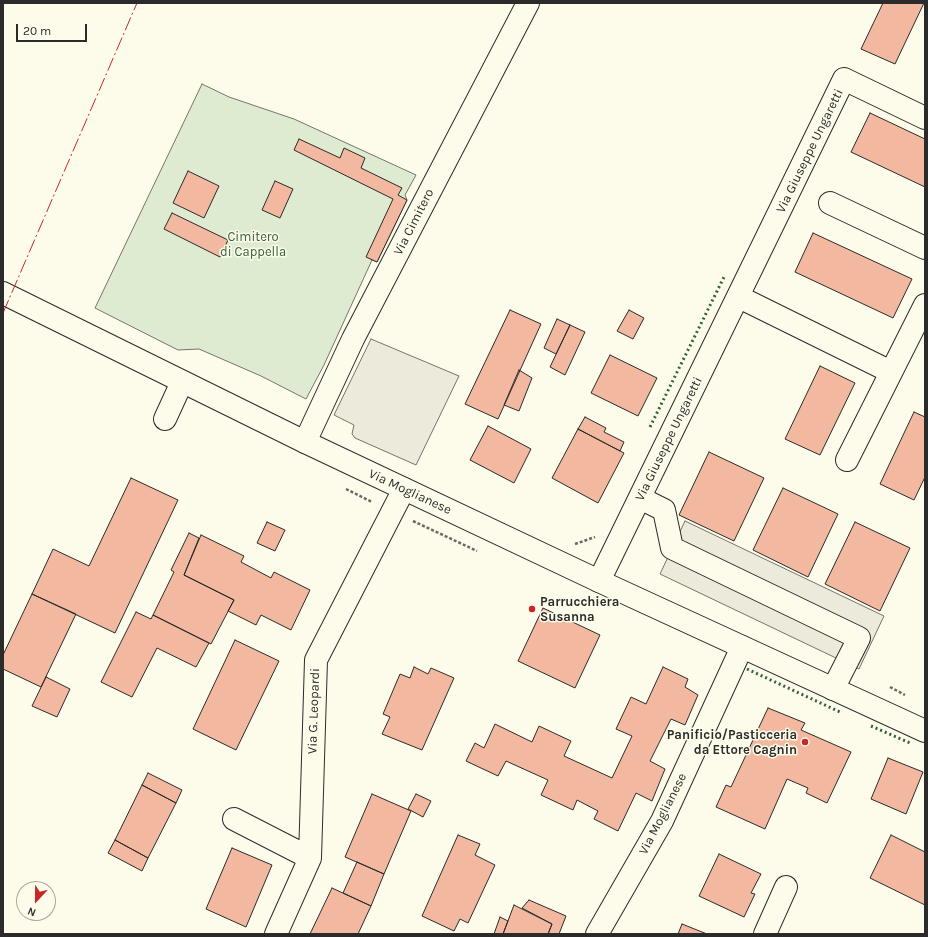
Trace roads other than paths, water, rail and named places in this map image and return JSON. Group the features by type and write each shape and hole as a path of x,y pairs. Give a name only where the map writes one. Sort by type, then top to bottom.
{"street":[{"name":"Via Cimitero","path":"305,442 353,339 528,3"},
{"name":"Via Giuseppe Ungaretti","path":"598,581 739,297 844,79 923,112"},
{"path":"830,203 925,248"},
{"name":"Via Moglianese","path":"3,293 305,442 598,581 925,731"},
{"path":"739,297 891,372"},
{"path":"847,460 925,304"},
{"path":"165,419 182,382"},
{"name":"Via G. Leopardi","path":"276,934 310,858 316,660 404,489"},
{"path":"640,498 664,510 672,548 859,638 833,689"},
{"name":"Via Moglianese","path":"597,934 662,821 742,647"},
{"path":"234,820 310,858"},
{"path":"765,934 786,887"}],"place":[{"name":"Parrucchiera Susanna","path":"532,609"},
{"name":"Panificio/Pasticceria da Ettore Cagnin","path":"805,742"}],"park label":[{"name":"Cimitero di Cappella","path":"253,244"}]}
